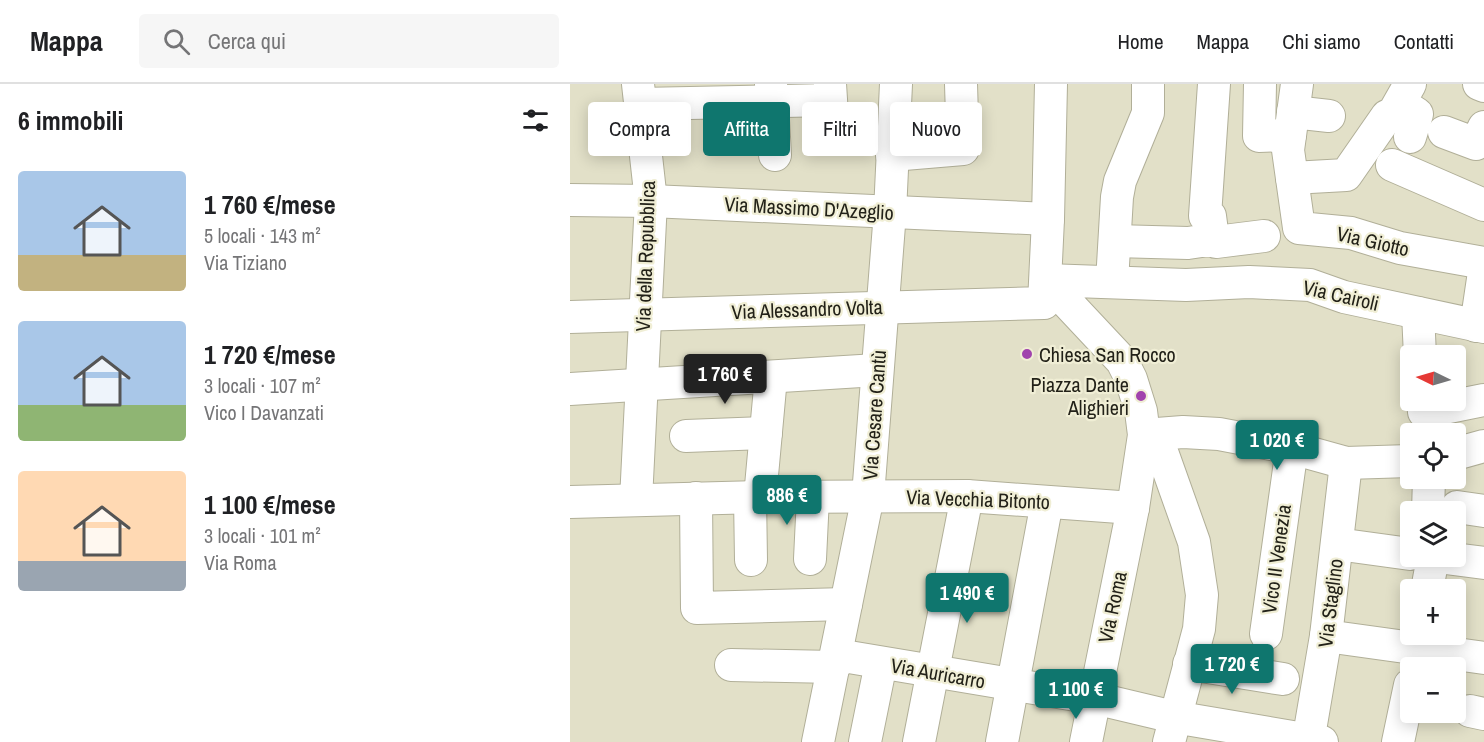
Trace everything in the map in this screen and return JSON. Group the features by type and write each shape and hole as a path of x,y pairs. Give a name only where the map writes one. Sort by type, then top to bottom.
{"street":[{"name":"Via Cesare Cantù","path":"895,102 896,84"},
{"path":"960,84 961,102"},
{"path":"1045,291 1051,84"},
{"path":"1045,291 1112,282 1120,181 1148,113 1148,84"},
{"path":"1213,240 1210,216 1205,216 1214,84"},
{"path":"1260,84 1259,136 1293,110 1329,116"},
{"path":"1479,84 1484,86"},
{"path":"1400,91 1417,114 1410,137"},
{"path":"1292,178 1346,175 1387,116 1393,114 1400,91"},
{"path":"639,94 771,93 816,102"},
{"name":"Via della Repubblica","path":"636,500 651,201 639,94"},
{"name":"Via Giotto","path":"1293,110 1288,150 1299,228 1352,234 1400,248 1484,263"},
{"path":"1444,132 1476,144 1484,127"},
{"name":"Via Cesare Cantù","path":"818,742 868,496 890,212 892,156"},
{"path":"1392,165 1484,205"},
{"name":"Via Massimo D'Azeglio","path":"570,200 651,201 1048,219"},
{"path":"1115,241 1188,243 1264,236"},
{"path":"1480,326 1484,272"},
{"name":"Via Cairoli","path":"1112,282 1159,284 1249,282 1310,285 1344,297 1480,326"},
{"path":"1045,291 1122,361 1194,542 1202,595 1199,629 1171,730"},
{"name":"Via Alessandro Volta","path":"570,316 881,307 1045,291"},
{"path":"1418,313 1419,345"},
{"path":"570,389 877,370"},
{"path":"751,560 755,497 766,433 771,377"},
{"path":"1466,404 1484,400"},
{"path":"1150,435 1183,432 1219,434 1292,448 1346,463 1400,461"},
{"path":"686,436 766,433"},
{"path":"1133,508 1150,435"},
{"path":"1466,451 1484,447"},
{"name":"Vico II Venezia","path":"1266,633 1292,448"},
{"name":"Via Staglino","path":"1312,741 1346,463"},
{"path":"1439,489 1449,501"},
{"path":"810,559 813,496"},
{"name":"Via Vecchia Bitonto","path":"570,502 813,496 967,496 1133,508"},
{"path":"918,742 967,496"},
{"path":"696,498 697,608 846,604"},
{"path":"1002,742 1047,502"},
{"name":"Via Roma","path":"1086,742 1133,508"},
{"path":"1337,544 1400,553"},
{"path":"1466,561 1484,563"},
{"path":"1326,636 1484,658"},
{"name":"Via Auricarro","path":"731,665 835,661 881,663 1094,698 1171,730 1312,741"},
{"path":"866,742 881,663"},
{"path":"1189,664 1283,678"},
{"path":"1398,742 1402,723"}],"place":[{"name":"Chiesa San Rocco","path":"1027,354"},
{"name":"Piazza Dante Alighieri","path":"1141,396"}]}
